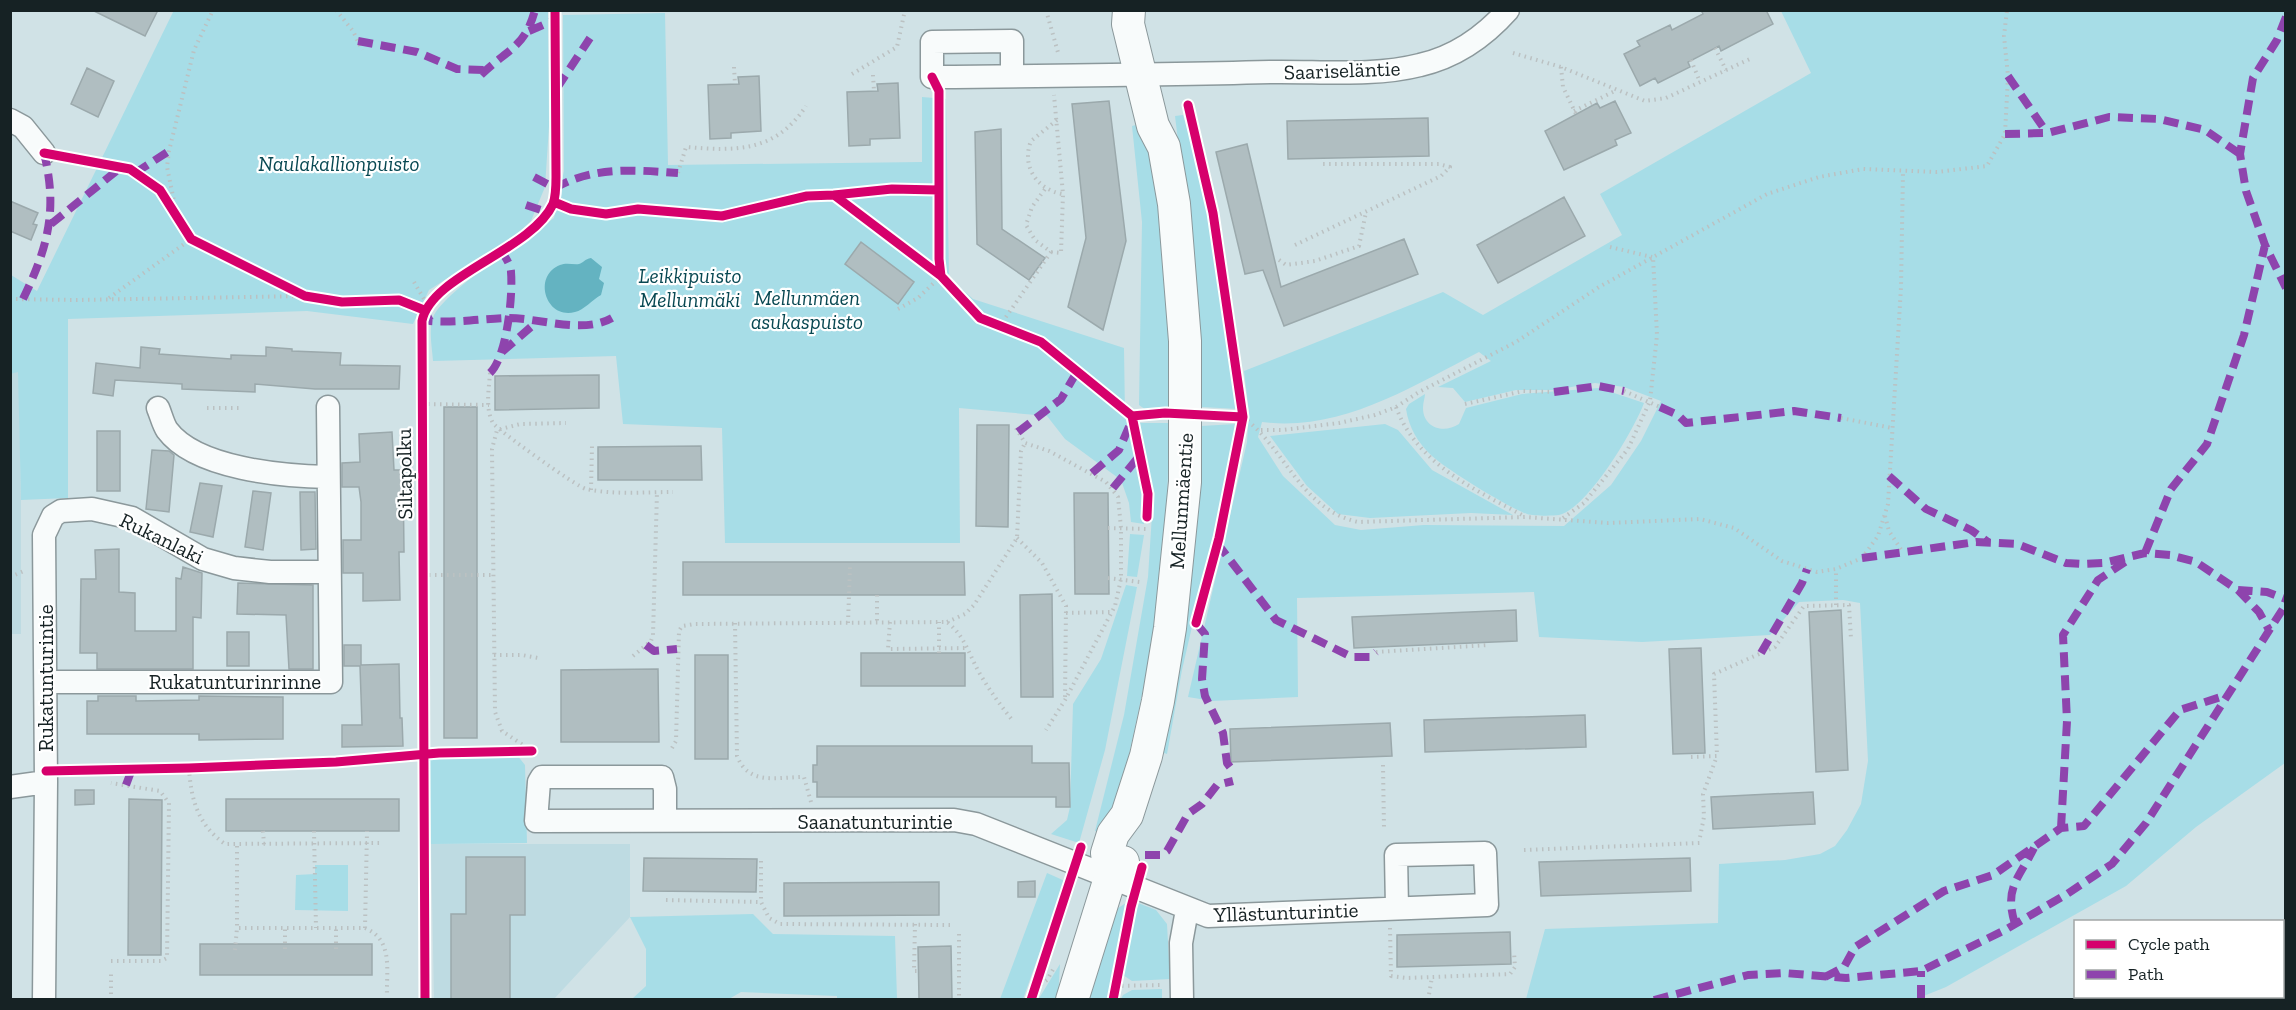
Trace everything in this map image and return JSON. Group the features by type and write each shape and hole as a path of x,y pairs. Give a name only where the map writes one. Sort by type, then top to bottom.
{"main road":[{"name":"Mellunmäentie","path":"1072,999 1110,878 1125,859 1131,840 1127,815 1146,756 1158,701 1170,628 1185,482 1185,341 1174,204 1164,147 1168,122 1128,24 1129,10"},
{"name":"Mellunmäentie","path":"1139,10 1150,74"}],"street":[{"name":"Saariseläntie","path":"1012,76 1058,83 1150,74 1369,70 1418,66 1456,52 1478,39 1508,10"},
{"path":"10,120 23,127 44,153"},
{"path":"159,408 166,428 179,442 221,463 281,476 328,477"},
{"name":"Rukatunturinrinne","path":"46,681 331,682 328,408"},
{"name":"Rukanlaki","path":"44,536 52,516 61,511 92,509 132,518 203,560 234,568 270,572 329,572"},
{"name":"Rukatunturintie","path":"44,536 46,681 44,999"},
{"name":"Saanatunturintie","path":"664,820 665,789 662,777 542,777 539,782 536,821 954,820 986,827 1110,878"},
{"path":"10,787 46,782"},
{"name":"Yllästunturintie","path":"1110,878 1137,886 1187,910 1208,916 1393,909 1487,905 1485,853 1396,855 1393,909"},
{"path":"1174,992 1187,910"}],"path":[{"path":"179,219 166,167 194,50 213,10"},
{"path":"336,10 353,32 362,50"},
{"path":"852,74 897,47 905,10"},
{"path":"1045,189 1032,207 1026,225 1035,240 1051,252 1061,253 1063,194 1057,120 1058,83 1046,10"},
{"path":"1260,430 1283,430 1339,423 1375,415 1396,407 1516,342 1599,286 1767,194 1819,177 1863,170 1937,172 1987,166 2005,134 2008,76 2004,36 2007,10"},
{"path":"1715,48 1726,70"},
{"path":"1513,53 1561,67 1646,101 1655,101 1752,58"},
{"path":"1691,60 1700,82"},
{"path":"734,67 735,84"},
{"path":"1561,67 1563,87 1575,112 1618,90"},
{"path":"873,75 874,91"},
{"path":"678,173 686,147 730,151 754,146 783,133 806,106"},
{"path":"1057,120 1038,132 1027,150 1027,159 1036,181 1045,189 1063,194"},
{"path":"1295,245 1441,176 1450,167 1439,164 1321,164"},
{"path":"1238,417 1260,430 1307,492 1340,518 1358,522 1525,517 1608,523 1700,519 1734,528 1782,561 1817,572 1836,569 1862,558 1878,536 1888,504 1901,287 1903,172"},
{"path":"108,298 195,241 160,190"},
{"path":"1279,260 1286,266 1315,261 1359,246 1366,212"},
{"path":"1610,247 1653,257"},
{"path":"999,327 1051,252"},
{"path":"1562,518 1584,503 1622,458 1650,401 1657,335 1653,257"},
{"path":"898,309 918,298 938,271 949,285"},
{"path":"414,282 424,299 420,309 422,321"},
{"path":"287,287 310,297"},
{"path":"10,299 310,297"},
{"path":"420,309 434,298"},
{"path":"990,323 1009,330"},
{"path":"490,373 489,405 492,422 497,430 515,439 573,484 591,490 673,492"},
{"path":"1466,404 1523,392 1554,392"},
{"path":"1624,392 1660,407"},
{"path":"411,404 489,405"},
{"path":"1241,405 1238,417 1241,428"},
{"path":"1396,407 1401,421 1422,451 1443,470 1525,517"},
{"path":"207,408 239,408"},
{"path":"1841,418 1892,428"},
{"path":"497,430 520,424 566,423"},
{"path":"1016,428 1025,443 1049,451 1106,482 1118,497 1121,528 1121,579 1112,612 1065,700 1046,730"},
{"path":"497,430 492,448 495,712 502,731 532,752"},
{"path":"672,748 676,741 679,632 682,626 735,623 947,622 965,614 974,605 1017,538 1021,451 1025,443"},
{"path":"591,490 592,446"},
{"path":"633,656 651,641 653,635 657,492"},
{"path":"1884,516 1889,531 1902,551"},
{"path":"1108,528 1148,529"},
{"path":"1017,538 1042,563 1063,597 1066,613 1065,700"},
{"path":"423,564 423,587"},
{"path":"848,623 850,567"},
{"path":"10,577 30,568"},
{"path":"1836,569 1836,605"},
{"path":"423,575 493,575"},
{"path":"1108,578 1140,582"},
{"path":"877,595 878,622"},
{"path":"1700,837 1704,817 1703,794 1717,756 1714,674 1775,647 1804,606 1849,605 1851,639"},
{"path":"1066,613 1112,612"},
{"path":"890,622 887,651 939,651 968,648"},
{"path":"939,622 939,651"},
{"path":"947,622 956,629 994,696 1013,721"},
{"path":"735,623 737,756 742,768 754,777 804,777 812,805"},
{"path":"1376,652 1488,645"},
{"path":"494,655 522,655 538,658"},
{"path":"514,752 532,752"},
{"path":"1691,757 1717,756"},
{"path":"1383,765 1384,829"},
{"path":"178,768 200,768"},
{"path":"189,768 191,795 197,813 210,834 225,844 237,846 381,843"},
{"path":"111,783 165,794 169,803 167,958 161,961 111,961"},
{"path":"161,825 169,825"},
{"path":"263,831 264,845"},
{"path":"314,831 316,928"},
{"path":"365,928 367,831"},
{"path":"1524,850 1700,843"},
{"path":"235,950 237,846"},
{"path":"761,861 761,902 769,918 780,924 950,925"},
{"path":"161,877 168,877"},
{"path":"666,900 761,902"},
{"path":"1393,909 1391,976 1406,978 1510,974 1515,967 1514,952"},
{"path":"915,924 914,971 918,971"},
{"path":"161,927 167,927"},
{"path":"237,928 365,928 376,932 386,948 387,997"},
{"path":"285,928 285,950"},
{"path":"336,928 336,949"},
{"path":"959,934 959,999"},
{"path":"1031,999 1046,958"},
{"path":"1036,988 1047,980 1058,961"},
{"path":"111,973 111,999"},
{"path":"1113,999 1118,974"},
{"path":"1428,999 1432,977"},
{"path":"1116,986 1174,992"}],"shaded area":[{"path":"591,258 602,267 599,279 604,283 601,295 575,312 565,313 556,310 546,296 546,278 560,265 579,264"},
{"path":"11,335 18,339 21,634 11,634"},
{"path":"431,844 630,844 630,917 554,999 434,999"}],"green space":[{"name":"Naulakallionpuisto","path":"174,10 548,11 549,126 545,187 531,221 517,234 429,290 413,324 307,311 68,319 68,498 21,500 18,372 10,374 11,275 37,291"},
{"path":"1781,11 2285,11 2285,763 2196,827 2126,886 1946,987 1916,999 1526,999 1545,929 1718,923 1719,864 1785,860 1820,854 1835,846 1861,804 1868,761 1860,603 1843,600 1799,602 1770,635 1642,642 1539,637 1534,592 1297,598 1298,697 1212,701 1188,697 1247,442 1249,412 1244,371 1443,292 1483,315 1622,235 1600,194 1811,73","holes":["1479,352 1491,361 1438,387 1453,388 1465,402 1516,390 1554,390 1595,383 1624,387 1661,401 1641,441 1611,485 1564,526 1424,525 1361,530 1335,525 1283,476 1258,437 1262,422 1291,423 1320,420 1347,413 1401,392"]},
{"name":"Mellunmäen asukaspuisto","path":"665,13 668,165 922,162 922,97 946,99 949,277 973,299 1124,348 1125,416 1144,493 1144,524 1131,522 1129,503 1121,480 1065,439 1047,416 959,408 960,543 725,543 722,428 623,424 616,356 433,361 431,326 434,315 442,304 471,278 554,218 564,171 563,15"},
{"path":"1183,115 1202,179 1238,409 1202,407 1199,312 1175,116"},
{"path":"1143,123 1161,228 1170,406 1146,410 1139,405 1142,222 1132,126"},
{"path":"1599,388 1644,403 1631,431 1609,467 1583,498 1571,509 1559,515 1527,514 1450,470 1422,446 1409,423 1406,409 1409,404 1425,394 1423,408 1427,420 1435,427 1447,429 1459,424 1466,408 1522,394"},
{"path":"1140,423 1169,423 1165,538 1156,613 1143,688 1109,835 1095,831 1124,715 1148,577 1153,499"},
{"path":"1236,424 1235,440 1182,670 1167,754 1164,753 1164,743 1198,503 1201,426"},
{"path":"1385,424 1398,430 1432,470 1513,515 1471,513 1370,518 1338,514 1307,486 1270,436"},
{"path":"1130,534 1144,535 1137,577 1127,576"},
{"path":"1126,585 1137,587 1105,750 1079,843 1051,834 1067,820 1070,807 1073,704 1101,659"},
{"path":"517,755 525,765 527,843 431,844 429,757"},
{"path":"315,865 348,865 348,911 295,910 296,875 315,874"},
{"path":"1047,873 1065,881 1023,999 1000,999"},
{"path":"1129,901 1109,999 1088,1000 1115,910"},
{"path":"1138,903 1156,910 1167,924 1170,979 1132,981 1123,975"},
{"path":"753,914 773,934 895,936 897,999 837,1000 837,996 741,992 729,999 632,999 646,986 646,949 630,917"},
{"path":"1060,964 1058,999 1038,1000"},
{"path":"1162,989 1162,999 1121,999 1123,995 1132,990"}],"building":[{"path":"92,10 158,10 145,36"},
{"path":"1701,10 1766,10 1773,24 1721,51 1719,46 1688,62 1690,67 1658,83 1655,78 1640,86 1624,54 1640,46 1637,41 1670,25 1672,30 1703,14"},
{"path":"87,68 114,81 98,117 71,104"},
{"path":"759,76 761,131 731,133 731,138 710,139 708,85 739,84 738,77"},
{"path":"898,83 900,138 870,139 870,145 849,146 847,92 878,91 877,84"},
{"path":"1109,101 1126,241 1103,330 1068,307 1086,238 1072,104"},
{"path":"1615,101 1631,133 1615,140 1617,145 1564,170 1545,131 1597,103 1600,108"},
{"path":"1428,118 1429,156 1288,159 1287,121"},
{"path":"1001,129 1002,229 1045,258 1029,280 977,244 975,132"},
{"path":"1247,144 1281,287 1404,239 1418,274 1284,326 1263,270 1245,274 1216,152"},
{"path":"1564,197 1585,236 1498,283 1477,245"},
{"path":"10,201 38,213 33,224 37,225 31,240 10,231"},
{"path":"861,242 914,282 898,304 845,264"},
{"path":"141,347 160,349 159,354 231,359 231,355 266,356 266,347 292,349 292,351 341,353 340,365 400,366 399,389 315,389 255,384 255,392 182,389 182,384 115,380 113,396 93,393 96,363 140,368"},
{"path":"599,375 599,408 495,410 495,376"},
{"path":"444,407 477,407 477,738 444,738"},
{"path":"977,425 1009,425 1008,527 976,526"},
{"path":"97,431 120,431 120,491 97,491"},
{"path":"392,432 394,470 403,470 404,552 399,552 400,600 363,601 363,573 343,573 343,540 361,540 361,502 359,487 342,487 342,463 360,462 359,434"},
{"path":"701,446 702,480 598,480 598,447"},
{"path":"152,450 169,451 174,455 169,512 146,509"},
{"path":"200,483 222,486 213,537 190,532"},
{"path":"253,491 271,493 263,550 245,547"},
{"path":"300,492 315,492 316,549 301,550"},
{"path":"1074,493 1108,493 1109,594 1075,594"},
{"path":"119,549 119,592 135,593 135,631 176,631 176,578 181,579 183,567 202,573 201,618 193,617 193,669 97,669 97,653 80,653 81,579 96,579 95,550"},
{"path":"683,562 964,562 965,595 683,595"},
{"path":"238,583 313,585 313,669 289,669 286,615 237,614"},
{"path":"1052,594 1053,697 1021,697 1020,595"},
{"path":"1516,610 1517,641 1354,648 1352,617"},
{"path":"1841,610 1848,770 1816,772 1809,612"},
{"path":"227,632 249,632 249,666 227,666"},
{"path":"344,645 361,645 361,665 399,664 403,746 342,747 342,725 362,725 360,666 344,666"},
{"path":"1701,648 1705,753 1673,754 1669,649"},
{"path":"861,653 965,653 965,686 861,686"},
{"path":"695,655 728,655 728,759 695,759"},
{"path":"658,669 659,742 561,742 561,670"},
{"path":"98,696 136,696 136,701 199,700 199,696 283,697 283,739 199,740 199,734 87,734 87,701 98,701"},
{"path":"1585,715 1586,747 1425,752 1424,720"},
{"path":"1390,723 1392,756 1231,762 1230,729"},
{"path":"817,746 1032,746 1032,763 1069,763 1070,807 1056,807 1056,797 817,797 817,782 813,782 813,765 817,765"},
{"path":"75,790 94,790 94,804 75,805"},
{"path":"1813,792 1815,824 1713,829 1711,797"},
{"path":"129,799 162,800 161,955 128,955"},
{"path":"226,799 399,799 399,831 226,831"},
{"path":"466,857 525,857 525,915 510,915 510,999 451,999 451,914 466,914"},
{"path":"644,858 757,859 756,892 643,891"},
{"path":"1690,858 1691,891 1541,896 1539,862"},
{"path":"1035,881 1035,897 1018,897 1018,882"},
{"path":"939,882 939,915 784,916 784,883"},
{"path":"1510,932 1511,964 1397,967 1397,935"},
{"path":"200,944 372,944 372,975 200,975"},
{"path":"951,946 952,999 919,999 918,947"}],"marked path":[{"path":"481,75 520,41 531,23 535,10"},
{"path":"2286,17 2277,40 2253,78 2240,154 2246,191 2265,245 2286,288"},
{"path":"529,31 555,20"},
{"path":"557,88 590,38"},
{"path":"358,41 417,52 457,69 485,70"},
{"path":"2008,76 2047,133"},
{"path":"2005,134 2047,133 2109,117 2159,119 2205,130 2240,154"},
{"path":"135,173 169,151"},
{"path":"23,299 39,262 48,228 50,193 44,153"},
{"path":"51,224 120,168"},
{"path":"534,177 555,188 585,176 615,171 678,173"},
{"path":"526,205 547,212"},
{"path":"2145,553 2171,489 2207,444 2244,335 2265,245"},
{"path":"490,373 501,354 510,310 511,269 501,250"},
{"path":"424,310 430,321 518,318 587,325 612,318"},
{"path":"502,352 539,320"},
{"path":"1018,432 1061,399 1078,370"},
{"path":"1554,392 1598,386 1624,391"},
{"path":"1660,407 1678,415 1686,423 1794,411 1841,418"},
{"path":"1092,473 1119,450 1131,422"},
{"path":"1113,488 1141,454"},
{"path":"1889,476 1926,509 1971,530 1988,542"},
{"path":"1862,558 1976,542 2017,544 2066,563 2103,563 2145,553 2170,555 2196,562 2238,590 2267,592 2286,599"},
{"path":"1217,543 1276,620 1352,657 1370,657 1376,652"},
{"path":"2061,828 2067,721 2063,635 2098,580 2128,560"},
{"path":"1761,653 1802,583 1807,569"},
{"path":"2238,590 2259,612 2269,630"},
{"path":"1654,1000 1748,975 1784,973 1846,978 1921,971 2005,930 2067,894 2112,864 2146,823 2286,604"},
{"path":"1196,623 1205,634 1202,679 1205,696 1223,733 1227,763 1233,771"},
{"path":"646,645 654,651 677,649"},
{"path":"1825,977 1844,967 1855,947 1944,891 1993,875 2061,828 2084,826 2180,710 2227,695"},
{"path":"126,785 132,769"},
{"path":"1145,855 1161,855 1167,851 1188,814 1202,804 1217,785 1233,781"},
{"path":"2015,924 2011,901 2014,884 2034,848"},
{"path":"1921,971 1921,1000"}],"cycle path":[{"name":"Siltapolku","path":"425,1000 422,321 429,305 443,290 525,236 541,221 553,204 556,180 555,10"},
{"path":"932,77 939,91 939,259 941,276"},
{"path":"1188,105 1213,213 1243,417 1219,538 1196,623"},
{"path":"44,153 130,169 160,190 191,239 305,296 342,302 399,300 424,310"},
{"path":"834,195 892,189 938,190"},
{"path":"554,202 571,209 606,214 638,209 722,216 807,196 834,195 941,276 980,318 1041,342 1132,416 1148,494 1147,517"},
{"path":"1132,416 1165,413 1243,417"},
{"path":"46,771 336,762 439,753 532,751"},
{"path":"1031,1000 1081,847"},
{"path":"1113,1000 1131,907 1142,867"}],"park label":[{"name":"Leikkipuisto Mellunmäki","path":"690,287"}]}
